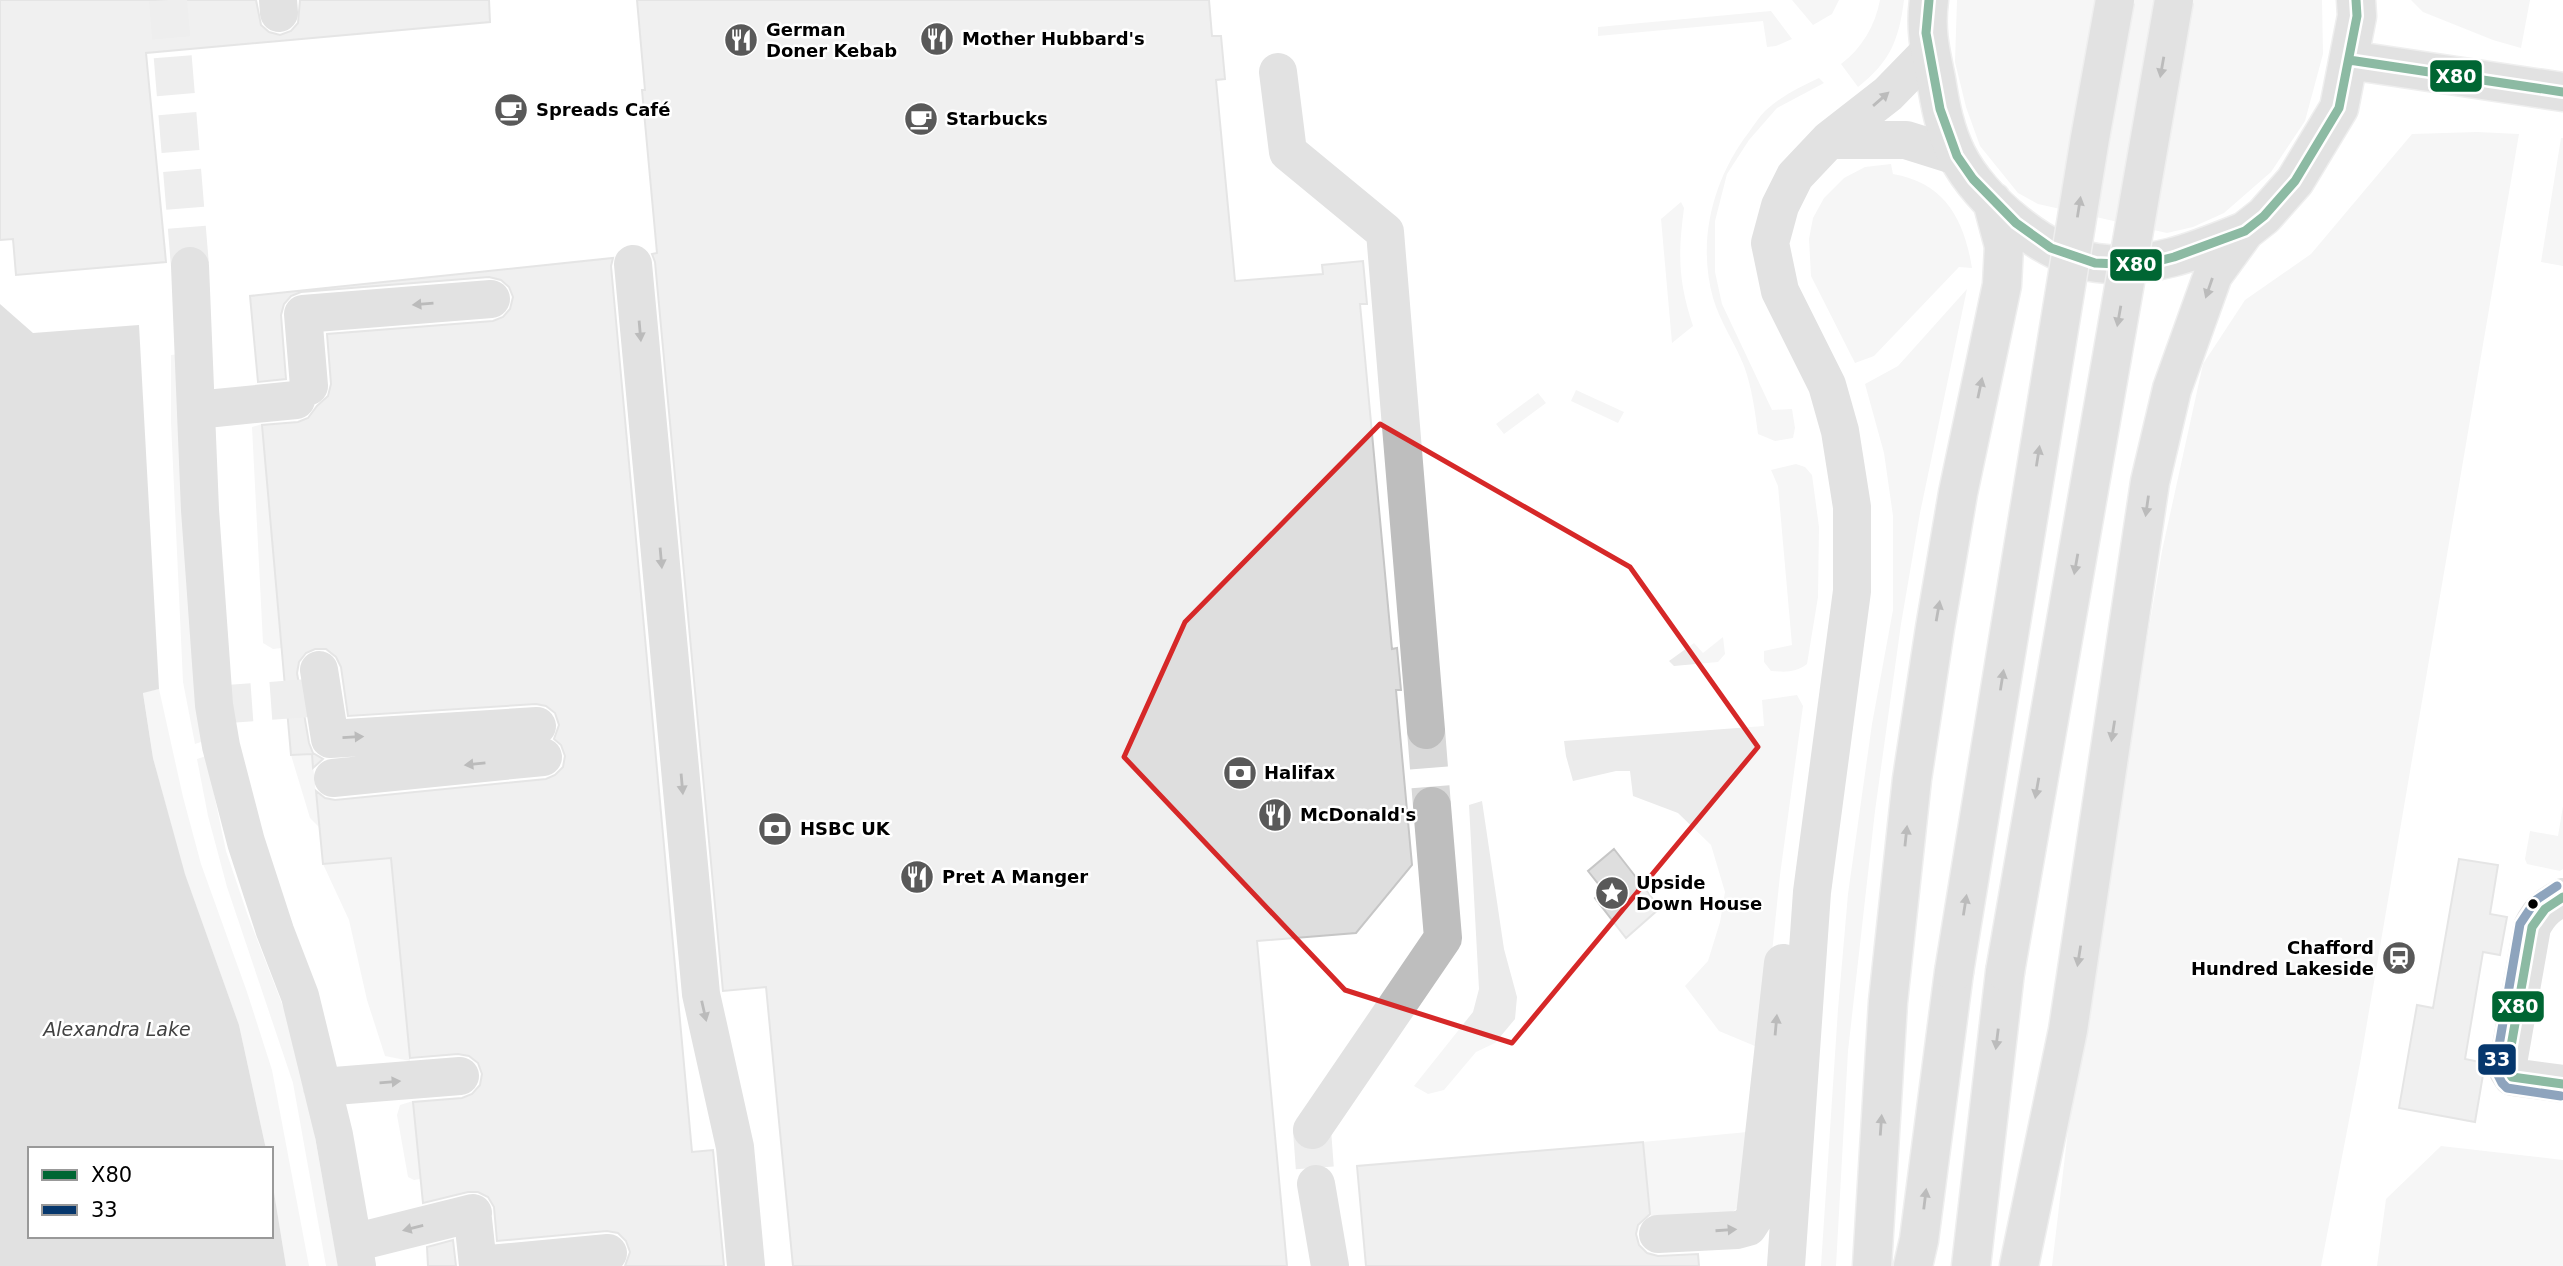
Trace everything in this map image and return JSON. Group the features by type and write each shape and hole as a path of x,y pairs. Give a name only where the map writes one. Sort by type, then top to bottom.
{"main road":[{"path":"1928,0 1926,33 1929,52 1940,109 1957,156 1992,201 2016,223 2052,248 2095,263 2143,265 2174,257 2245,231"},
{"path":"1913,1266 1919,1240 1954,972 2090,138 2115,0"},
{"path":"1971,1266 2005,972 2174,0"},
{"path":"2019,1266 2068,1030 2150,482 2172,389 2213,275 2245,231 2264,216 2295,181 2339,108 2357,16 2356,0"},
{"path":"1786,1266 1812,892 1852,591 1852,507 1840,431 1826,385 1780,291 1770,243 1780,206 1795,176 1829,141 1888,94 1929,52"},
{"path":"2349,60 2563,92"},
{"path":"1278,72 1289,152 1385,232 1426,730"},
{"path":"1829,141 1906,140 1957,156"},
{"path":"1872,1266 1888,1002 1912,779 1958,493 2002,285 2004,246 1992,201"},
{"path":"633,264 701,993 735,1147 746,1266"},
{"path":"190,266 200,510 216,718 246,842 300,996 334,1135 355,1254 473,1216 478,1265 608,1253"},
{"path":"195,410 303,393 303,314 491,299"},
{"path":"318,670 330,739 540,742 333,778"},
{"path":"1658,1234 1737,1230 1748,1227 1755,1216 1790,914 1828,764"},
{"path":"1312,1130 1443,938 1432,806"},
{"path":"2553,1083 2512,1077 2507,1069 2532,927 2546,906 2563,897"},
{"path":"2553,1083 2533,1069 2530,1044 2547,935 2563,912"},
{"path":"322,1087 460,1076"},
{"path":"1316,1184 1330,1266"}],"highlighted area":[{"path":"1380,424 1630,567 1758,747 1512,1043 1345,990 1124,757 1185,622"}],"shaded area":[{"path":"1792,0 1839,0 1832,14 1813,25"},
{"path":"1880,0 1904,0 1896,39 1878,68 1858,87 1841,64 1866,36 1875,19"},
{"path":"1957,0 2322,0 2323,54 2305,121 2271,172 2224,213 2193,227 2167,233 2038,204 2018,193 1980,146 1966,107 1955,62"},
{"path":"2411,0 2530,0 2521,48 2493,40 2423,12"},
{"path":"1771,11 1792,39 1776,46 1767,47 1763,21 1598,36 1598,27"},
{"path":"1819,78 1824,83 1777,108 1749,140 1727,174 1715,221 1715,272 1722,304 1772,410 1792,409 1795,428 1793,438 1775,441 1758,434 1747,374 1713,298 1708,276 1708,232 1718,190 1736,150 1765,111 1798,88"},
{"path":"2412,134 2519,134 2361,1058 2321,1266 2052,1266 2077,1054 2162,551 2203,364 2245,300 2311,254"},
{"path":"2563,138 2563,266 2541,262"},
{"path":"1891,164 1893,174 1926,186 1949,206 1964,234 1972,268 1959,267 1874,356 1855,363 1811,276 1809,239 1813,218 1824,198 1844,178 1865,167"},
{"path":"1681,202 1684,208 1681,267 1684,295 1693,326 1672,343 1661,219"},
{"path":"1967,289 1920,513 1901,624 1875,811 1848,1051 1836,1266 1821,1266 1848,894 1872,724 1893,610 1893,516 1884,453 1865,384 1898,366"},
{"path":"181,354 204,741 195,744 183,682 171,422 171,355"},
{"path":"1576,390 1624,412 1618,423 1571,401"},
{"path":"1538,393 1546,403 1504,434 1496,424"},
{"path":"262,424 282,648 273,649 263,643 252,427"},
{"path":"1796,464 1805,467 1812,475 1819,527 1818,597 1807,664 1785,672 1771,671 1764,662 1764,651 1792,645 1778,486 1771,470"},
{"path":"1723,637 1725,654 1718,662 1674,666 1669,661 1694,643 1703,653"},
{"path":"159,689 201,864 272,1070 309,1266 286,1266 273,1186 273,1147 266,1147 239,1025 183,869 153,758 143,692"},
{"path":"1797,695 1803,706 1780,875 1762,1049 1719,1031 1685,986 1708,961 1720,922 1725,892 1711,845 1678,813 1633,796 1630,771 1616,771 1573,781 1564,741 1764,726 1762,700"},
{"path":"312,754 319,827 310,818 291,755"},
{"path":"206,756 226,851 291,1027 311,1115 338,1266 326,1266 293,1083 227,887 208,816 197,759"},
{"path":"1482,801 1504,949 1517,997 1515,1019 1495,1043 1476,1052 1444,1090 1428,1094 1414,1086 1473,1012 1479,989 1469,805"},
{"path":"2563,806 2563,869 2560,871 2527,864 2525,859 2530,831 2558,836"},
{"path":"391,858 410,1061 385,1056 367,1000 349,920 323,864"},
{"path":"413,1101 420,1179 414,1180 408,1177 397,1115 400,1105"},
{"path":"1747,1132 1740,1205 1731,1214 1651,1218 1643,1142"},
{"path":"2441,1146 2563,1160 2563,1266 2377,1266 2386,1199"}],"water":[{"name":"Alexandra Lake","path":"0,304 33,333 139,325 159,689 143,693 153,758 185,874 239,1025 266,1147 28,1147 28,1238 273,1238 273,1186 286,1266 0,1266"}],"building":[{"path":"0,0 256,0 261,25 269,32 280,35 291,31 298,23 300,0 489,0 490,22 146,53 166,262 16,275 13,239 0,240"},
{"path":"637,0 1209,0 1212,36 1221,36 1225,79 1216,80 1235,281 1323,274 1322,265 1363,261 1367,304 1360,304 1392,649 1397,648 1401,690 1396,690 1412,865 1356,933 1257,941 1287,1266 793,1266 766,987 723,991 655,262 652,254 657,253 642,90 645,90"},
{"path":"613,258 611,266 692,1152 713,1150 724,1266 625,1266 630,1252 626,1241 618,1233 607,1231 497,1241 494,1207 488,1197 478,1192 423,1203 413,1102 462,1098 472,1094 480,1085 482,1074 478,1063 469,1056 458,1054 410,1058 391,858 323,864 316,791 325,798 335,800 546,779 563,767 565,756 561,745 554,739 559,725 555,713 546,706 536,704 348,716 341,667 336,657 326,649 315,649 306,653 299,662 297,673 309,743 313,753 323,759 313,768 312,754 291,755 262,425 298,422 308,418 328,396 331,384 327,334 493,321 503,317 510,309 513,297 509,287 501,280 489,277 301,292 291,296 284,304 281,315 286,379 258,382 250,296"},
{"path":"1614,849 1660,908 1626,938 1595,898 1603,890 1588,871"},
{"path":"2459,859 2498,865 2490,914 2507,917 2500,955 2483,952 2465,1059 2485,1063 2475,1122 2399,1108 2417,1005 2433,1008"},
{"path":"1643,1142 1650,1214 1638,1225 1636,1234 1639,1245 1647,1253 1658,1256 1698,1254 1699,1266 1366,1266 1357,1166"},
{"path":"453,1240 456,1266 428,1266 427,1247"}],"tunnel":[{"path":"168,0 190,266"},
{"path":"214,705 323,697"},
{"path":"1426,730 1432,806"},
{"path":"1312,1130 1316,1184"}],"transit line":[{"name":"X80","path":"1929,0 1926,33 1940,109 1957,156 1973,179 2016,223 2051,248 2095,263 2143,265 2174,257 2245,231 2264,216 2295,181 2339,108 2357,16 2356,0"},
{"name":"X80","path":"2349,60 2563,92"},
{"name":"33","path":"2557,886 2536,900 2520,924 2495,1069 2507,1088 2561,1096"},
{"name":"X80","path":"2563,897 2545,909 2532,927 2507,1069 2512,1077 2563,1084"}],"place":[{"name":"Mother Hubbard's","path":"937,39"},
{"name":"German Doner Kebab","path":"741,40"},
{"name":"Spreads Café","path":"511,110"},
{"name":"Starbucks","path":"921,119"},
{"name":"Halifax","path":"1240,773"},
{"name":"McDonald's","path":"1275,815"},
{"name":"HSBC UK","path":"775,829"},
{"name":"Pret A Manger","path":"917,877"},
{"name":"Upside Down House","path":"1612,893"},
{"name":"Chafford Hundred Lakeside","path":"2399,958"}]}
